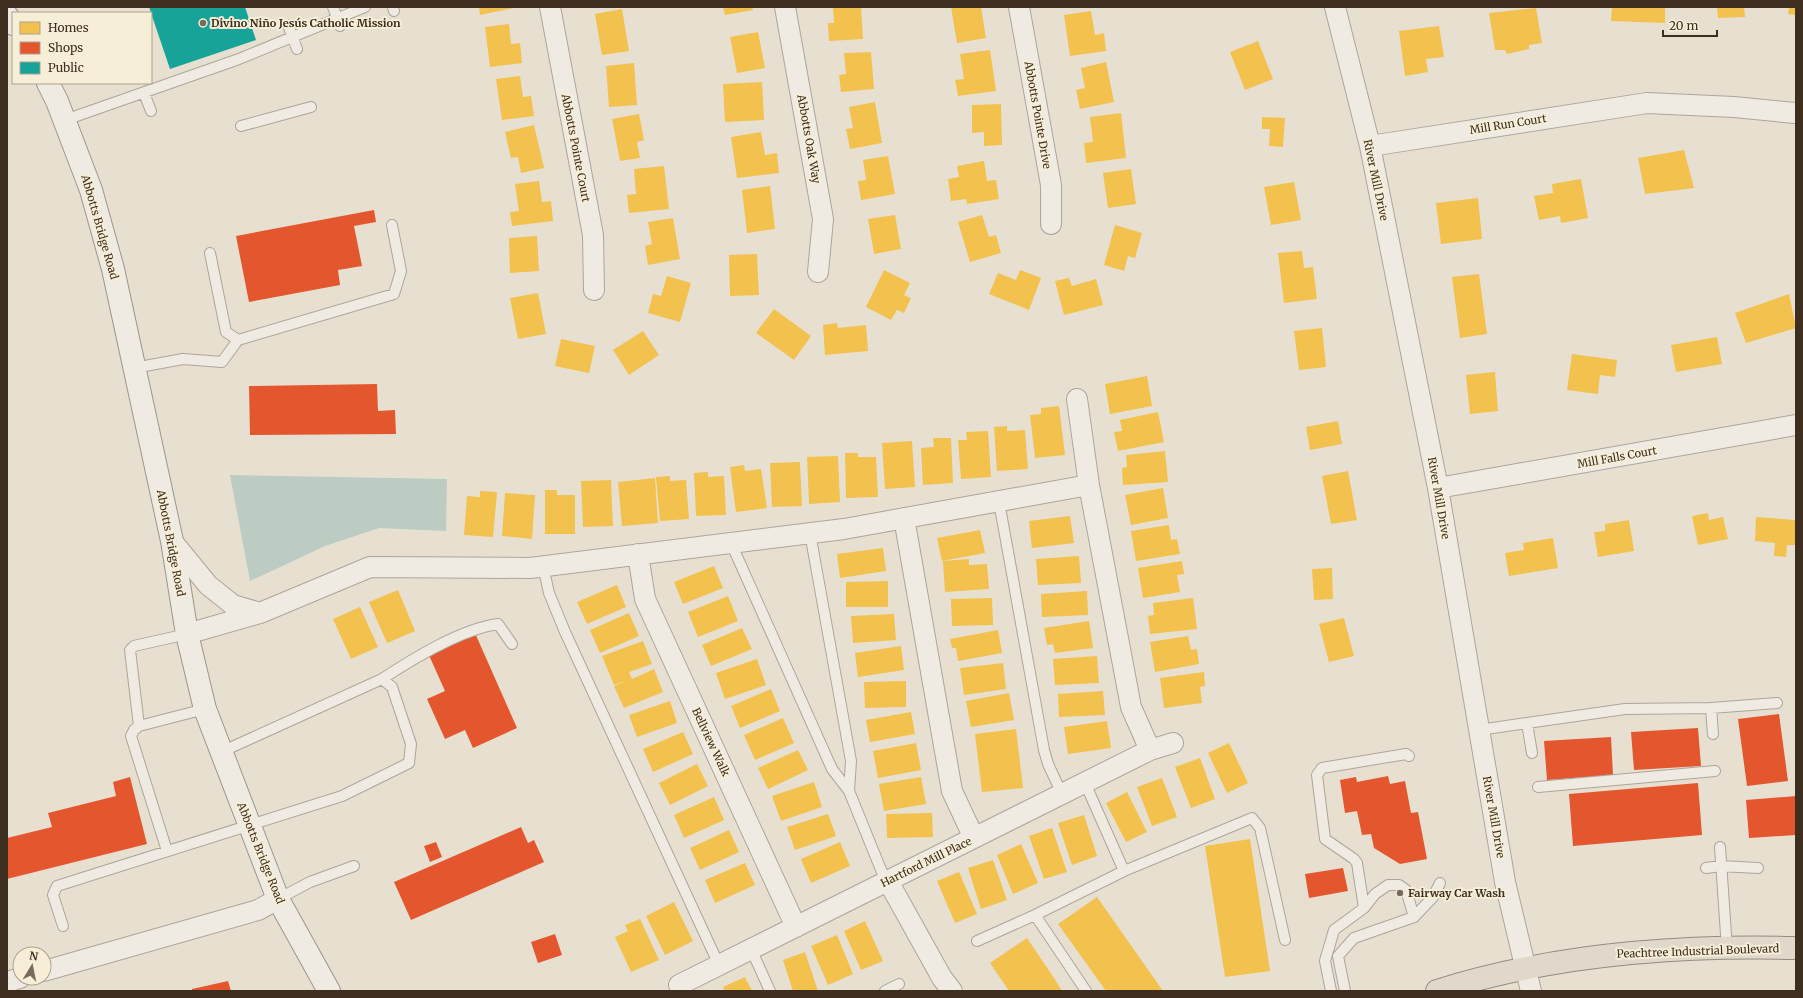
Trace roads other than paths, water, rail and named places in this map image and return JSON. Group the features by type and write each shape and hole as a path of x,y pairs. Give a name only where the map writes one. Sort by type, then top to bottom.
{"highway":[{"name":"Peachtree Industrial Boulevard","path":"1437,991 1462,983 1526,969 1620,953 1796,948"}],"main road":[{"name":"Abbotts Bridge Road","path":"48,84 65,120 91,190 113,269 172,541 187,634 204,709 278,899 329,991"}],"street":[{"name":"Abbotts Pointe Court","path":"550,7 593,235 594,290"},
{"name":"Abbotts Oak Way","path":"785,7 823,219 818,272"},
{"name":"Abbotts Pointe Drive","path":"1019,7 1051,185 1051,224"},
{"name":"River Mill Drive","path":"1335,7 1370,146 1438,488 1505,882 1531,991"},
{"name":"Mill Run Court","path":"1370,146 1647,103 1734,107 1795,112"},
{"path":"1077,399 1089,485 1132,707 1150,750"},
{"name":"Mill Falls Court","path":"1438,488 1796,425"},
{"path":"187,634 260,613 370,567 530,568 810,533 999,502 1089,485"},
{"path":"904,518 952,791 974,838"},
{"path":"172,541 208,585 233,605 260,613"},
{"name":"Bellview Walk","path":"638,554 645,599 796,927"},
{"name":"Hartford Mill Place","path":"680,985 1150,750 1173,742"},
{"path":"887,881 952,991"},
{"path":"52,969 258,910 278,899"}],"lane":[{"path":"333,7 338,22"},
{"path":"65,120 148,89 239,59 292,36 338,22 365,7"},
{"path":"288,25 297,49"},
{"path":"148,89 151,111"},
{"path":"241,126 311,107"},
{"path":"134,368 183,359 222,362 238,340 394,294 402,271 392,225"},
{"path":"210,253 226,332 238,340"},
{"path":"999,502 1044,750 1048,764 1062,794"},
{"path":"810,533 851,761 849,790"},
{"path":"731,543 832,769 849,790 887,881"},
{"path":"543,566 549,593 565,632 719,965"},
{"path":"221,752 382,679 412,660 481,626 498,624 512,644"},
{"path":"139,726 130,650 134,646 187,634"},
{"path":"63,926 53,895 57,886 342,796 409,763 411,744 392,687 382,679"},
{"path":"1479,730 1625,709 1712,708 1777,703"},
{"path":"1712,708 1713,734"},
{"path":"167,851 131,736 134,730 139,726 204,709"},
{"path":"1527,723 1532,752"},
{"path":"1364,908 1357,863 1354,859 1325,839 1317,775 1322,768 1408,755"},
{"path":"1538,787 1715,771"},
{"path":"1085,783 1124,871"},
{"path":"976,941 1035,915 1124,871 1252,818 1260,828 1285,940"},
{"path":"1720,847 1726,949"},
{"path":"278,899 310,882 354,866"},
{"path":"1706,868 1721,866 1758,868"},
{"path":"1345,991 1338,956 1354,938 1414,917 1433,897 1440,883"},
{"path":"1331,991 1325,961 1334,930 1364,908 1375,894 1388,885 1399,885 1406,890 1414,917"},
{"path":"1035,915 1086,991"},
{"path":"751,949 770,991"},
{"path":"885,991 899,984"}],"place":[{"name":"Divino Niño Jesús Catholic Mission","path":"203,23"},
{"name":"Fairway Car Wash","path":"1400,893"}]}
